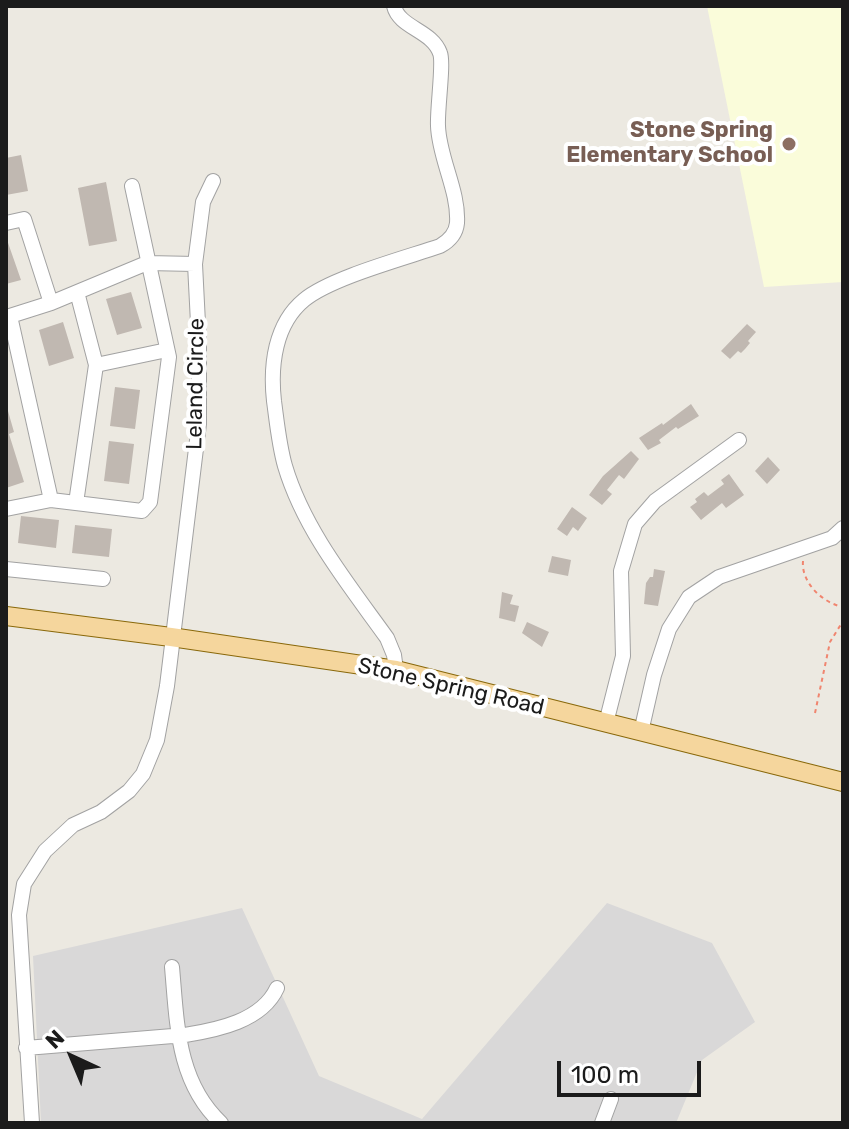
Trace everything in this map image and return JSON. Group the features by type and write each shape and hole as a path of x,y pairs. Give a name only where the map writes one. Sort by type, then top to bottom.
{"main road":[{"name":"Stone Spring Road","path":"6,616 396,670 843,782"}],"street":[{"path":"394,6 396,14 429,37 440,53 438,133 454,202 456,228 450,240 440,246 339,282 304,300 290,314 280,334 273,387 283,457 296,496 324,547 387,638 396,670"},
{"name":"Leland Circle","path":"32,1123 19,915 24,884 57,837 120,800 143,774 157,740 167,686 199,424 195,264 203,202 213,181"},
{"path":"6,509 51,500 142,511 150,502 169,357 132,186"},
{"path":"6,223 24,219 51,303"},
{"path":"51,500 10,316 51,303 147,263 195,264"},
{"path":"76,503 96,365 77,292"},
{"path":"96,365 167,350"},
{"path":"606,723 623,656 621,571 635,524 655,501 739,440"},
{"path":"641,732 669,629 685,601 719,577 832,538 843,528"},
{"path":"6,569 103,579"},
{"path":"172,967 184,1063 204,1105 221,1123"},
{"path":"26,1048 210,1030 239,1021 265,1005 277,988"},
{"path":"602,1123 611,1099"}],"path":[{"path":"804,546 802,566 805,578 826,602 843,607"},
{"path":"815,713 830,642 843,621"}],"shaded area":[{"name":"Stone Spring Elementary School","path":"707,6 843,6 843,282 764,287"},
{"path":"607,903 712,943 755,1022 702,1060 676,1123 41,1123 33,956 242,908 319,1076 422,1119"}],"building":[{"path":"21,155 28,191 6,195 6,158"},
{"path":"106,182 117,241 89,246 78,188"},
{"path":"6,237 21,280 6,284"},
{"path":"131,292 142,328 117,335 106,299"},
{"path":"63,322 74,358 49,366 39,330"},
{"path":"747,324 756,332 745,349 730,359 721,351"},
{"path":"115,387 140,390 135,429 110,426"},
{"path":"691,404 699,416 678,429 676,427 659,440 661,443 648,450 639,438"},
{"path":"8,411 14,432 9,434 24,482 6,488"},
{"path":"109,441 134,444 129,484 104,481"},
{"path":"631,451 639,459 624,479 619,475 607,490 612,494 602,505 589,495 603,476"},
{"path":"768,457 780,470 767,484 755,471"},
{"path":"729,474 744,495 726,508 722,503 701,520 690,507 704,492 708,496 724,484 721,480"},
{"path":"572,507 587,518 578,531 573,527 567,536 557,529"},
{"path":"21,516 59,520 56,548 18,543"},
{"path":"75,525 112,529 109,557 72,553"},
{"path":"552,556 571,560 568,576 548,572"},
{"path":"654,569 665,571 658,606 644,604 646,583 653,577"},
{"path":"502,592 513,595 510,604 519,606 515,622 499,618"},
{"path":"527,622 549,632 542,647 522,633"}],"place":[{"name":"Stone Spring Elementary School","path":"789,144"}]}
